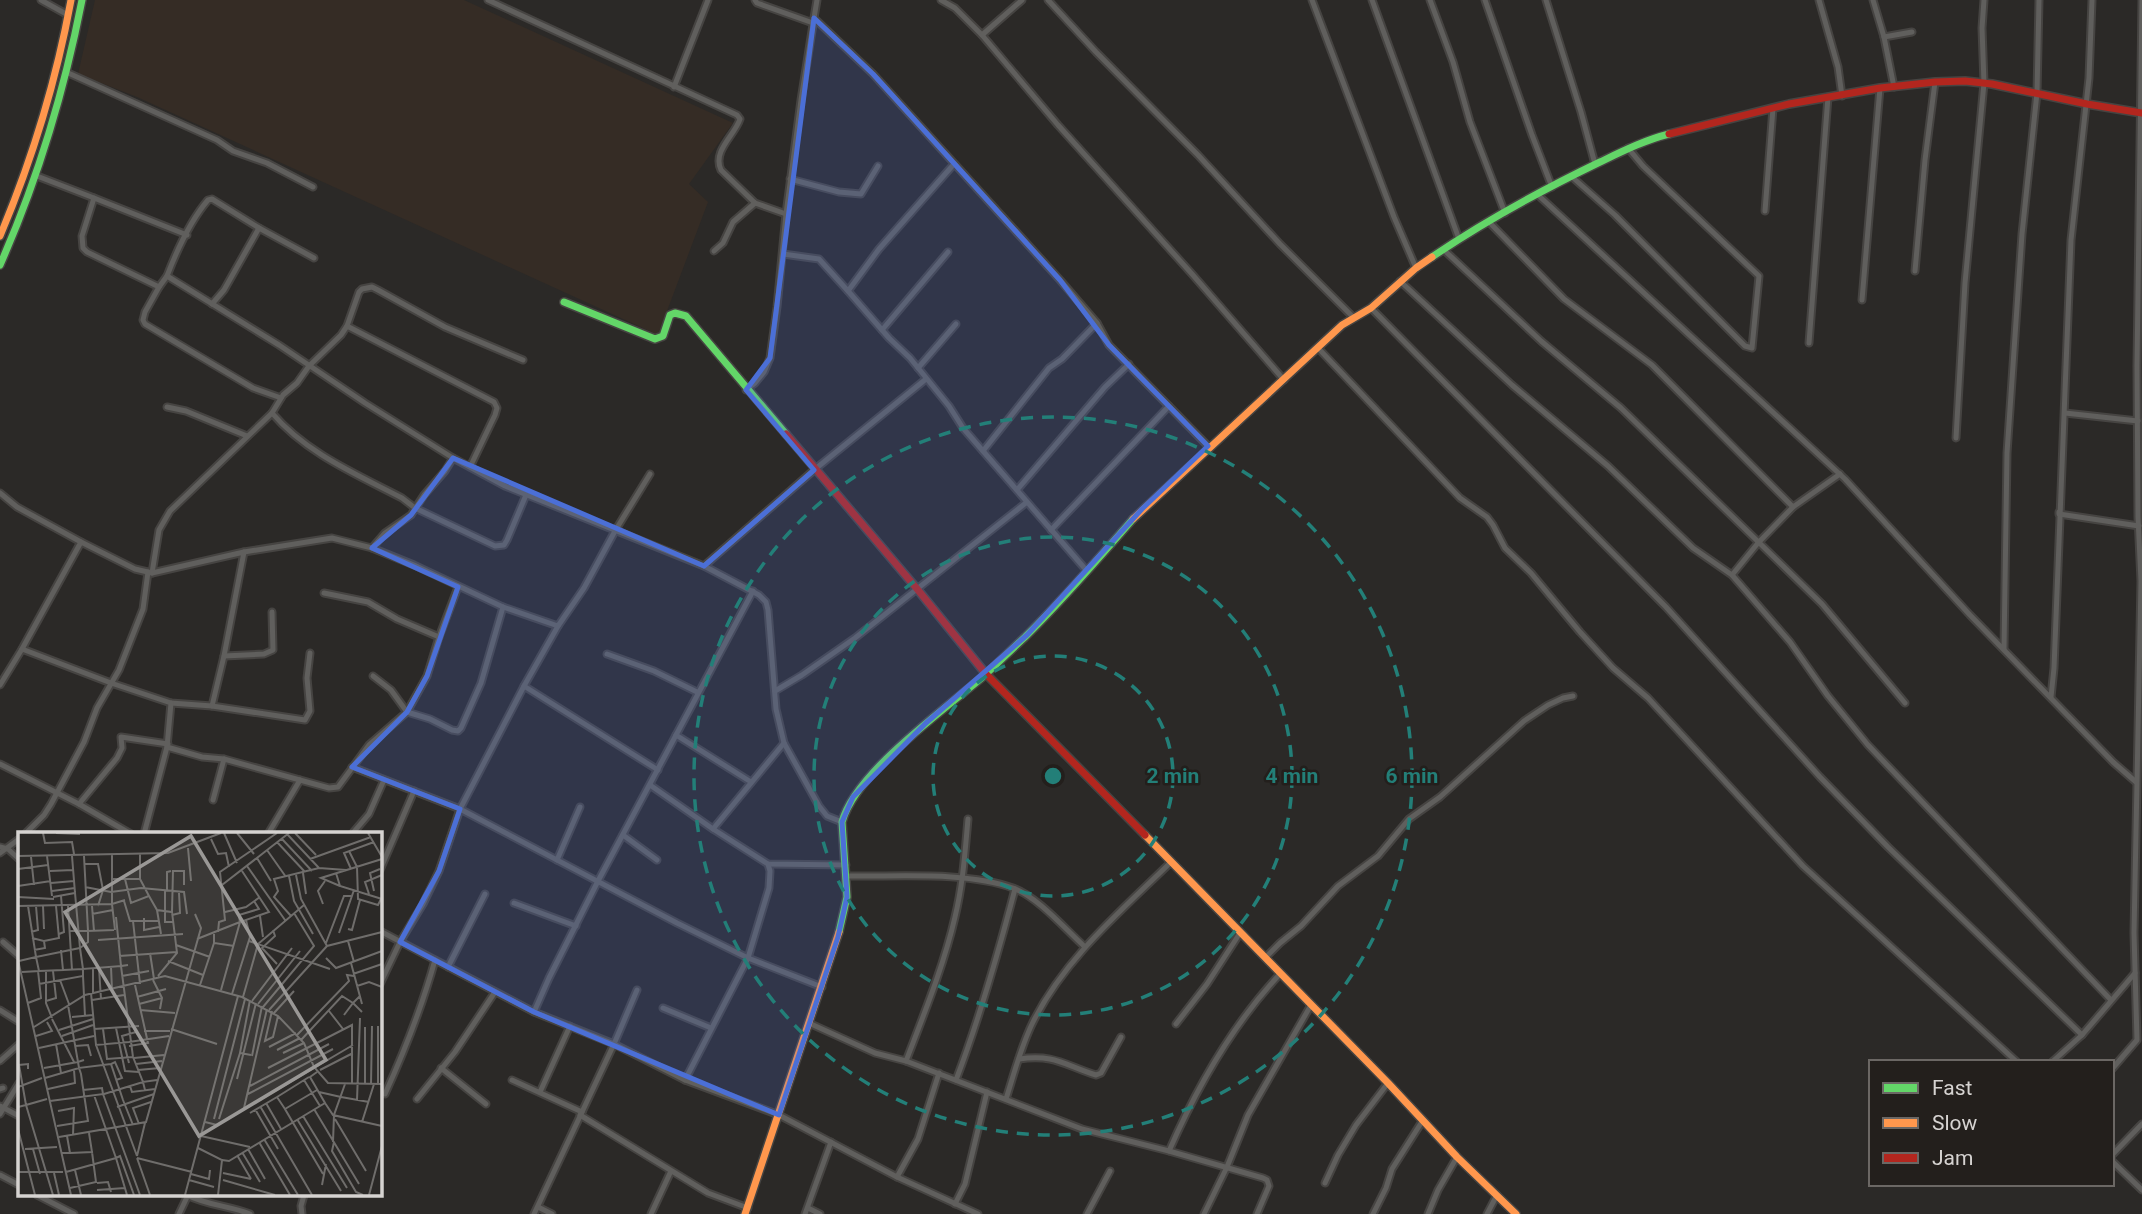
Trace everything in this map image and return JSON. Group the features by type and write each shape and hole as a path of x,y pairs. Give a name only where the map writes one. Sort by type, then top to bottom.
{"main road":[{"path":"0,236 41,124 71,0"},
{"path":"0,265 37,176 73,50 82,0"},
{"path":"747,1211 838,937 847,897 842,822 845,811 869,778 926,723 986,674 1061,601 1142,509 1208,446 1353,317 1371,308 1416,268 1459,239 1572,176 1651,138 1828,97 1935,82 1984,83 2141,113"},
{"path":"564,302 659,340 670,315 680,313 685,316 986,674 1388,1083 1457,1157 1516,1214"}],"street":[{"path":"41,0 68,15"},
{"path":"488,0 739,117 739,123 718,158 718,164 755,203 786,214"},
{"path":"674,87 708,0"},
{"path":"755,0 757,3 814,21 873,75 1097,323 1109,345 1208,446"},
{"path":"746,390 764,372 769,358 790,180 817,0"},
{"path":"942,0 955,8 982,35 1284,380"},
{"path":"982,35 1022,0"},
{"path":"1048,0 1353,317"},
{"path":"1312,0 1416,268"},
{"path":"1373,0 1459,239"},
{"path":"1430,0 1470,122 1505,213"},
{"path":"1485,0 1552,187"},
{"path":"1546,0 1595,164"},
{"path":"1819,0 1838,66 1842,96"},
{"path":"1873,0 1895,87"},
{"path":"1956,438 1965,283 1984,83 1984,0"},
{"path":"2004,649 2007,453 2022,234 2037,93 2039,0"},
{"path":"2051,696 2071,240 2087,104 2092,0"},
{"path":"2114,1067 2140,1038 2135,973 2141,581 2137,421 2142,0"},
{"path":"1884,37 1912,32"},
{"path":"66,72 217,139 233,151 267,163 313,187"},
{"path":"1916,271 1925,160 1935,82"},
{"path":"1863,300 1880,88"},
{"path":"1809,343 1828,97"},
{"path":"1765,211 1773,108"},
{"path":"1572,176 1615,215 1745,346 1752,348 1759,276 1643,166 1628,148"},
{"path":"848,291 879,249 954,164"},
{"path":"790,180 839,192 861,194 878,166"},
{"path":"37,176 187,234"},
{"path":"1538,195 1840,474 2004,649 2120,769 2136,782"},
{"path":"94,198 82,236 83,248 159,287"},
{"path":"281,398 253,388 145,324 143,320 187,234 205,204 212,199 314,258"},
{"path":"714,251 723,243 733,222 755,203"},
{"path":"1489,222 1564,299 1652,365 1793,507"},
{"path":"212,304 224,289 259,228"},
{"path":"1444,250 1541,341 1621,408 1822,604 1905,703"},
{"path":"882,330 948,253"},
{"path":"783,254 819,259 918,368 983,451 1087,571"},
{"path":"167,276 453,458 505,486 704,566 753,591 766,602 768,610 779,727 784,743 819,806 827,816 842,822"},
{"path":"1400,281 1512,385 1608,466 1693,548 1732,575 1790,642 1868,745 2110,999"},
{"path":"27,832 44,816 124,659 143,609 163,520 272,413 281,398 297,383 309,366 335,342 347,326 362,289 372,288 445,327 523,360"},
{"path":"1371,308 1666,607 1820,777 1888,847 2082,1035"},
{"path":"2059,514 2069,316"},
{"path":"983,451 1049,368 1062,359 1097,323"},
{"path":"918,368 956,324"},
{"path":"347,326 494,402 497,408 495,415 470,467"},
{"path":"1318,348 1460,498 1493,524 1505,548 1531,573 1580,632 1613,667 1648,698 1802,866 2015,1060"},
{"path":"1017,490 1105,387 1129,365"},
{"path":"704,566 814,470 926,379"},
{"path":"1051,530 1169,406"},
{"path":"167,407 186,411 247,436"},
{"path":"272,413 281,424 314,450 402,498 415,508 500,546 505,545 527,495"},
{"path":"2065,413 2137,421"},
{"path":"372,548 385,533 411,515 453,458"},
{"path":"382,980 439,871 460,809 524,686 650,474"},
{"path":"1732,575 1793,507 1840,474"},
{"path":"0,493 17,507 81,542 129,566 150,572 244,552 332,538 372,548 503,607 558,626"},
{"path":"775,691 802,676 918,590 1027,502"},
{"path":"2059,514 2139,526"},
{"path":"0,685 81,542"},
{"path":"212,706 244,552"},
{"path":"79,804 117,758 122,748 121,737 338,787 369,745 407,712 427,676 458,587"},
{"path":"534,1012 598,881 753,591"},
{"path":"324,593 368,602 397,619 439,637"},
{"path":"373,677 391,690 407,712 458,731 481,683 503,607"},
{"path":"224,656 264,654 273,650 272,612"},
{"path":"22,649 171,703 212,706 305,720 310,711 307,678 310,653"},
{"path":"607,654 654,671 697,692"},
{"path":"524,686 658,770"},
{"path":"1265,958 1301,926 1338,886 1378,856 1409,819 1440,797 1524,721 1548,705 1573,696"},
{"path":"145,832 167,746 171,703"},
{"path":"676,735 751,782"},
{"path":"713,829 784,743"},
{"path":"214,800 224,759"},
{"path":"0,764 128,832"},
{"path":"352,767 460,809 748,958 822,986"},
{"path":"269,832 300,780"},
{"path":"354,832 369,814 384,780"},
{"path":"650,785 768,864 846,865"},
{"path":"382,865 414,791"},
{"path":"557,860 580,807"},
{"path":"906,1061 955,919 968,819"},
{"path":"623,835 657,860"},
{"path":"0,853 18,840"},
{"path":"0,847 8,849 18,858"},
{"path":"1006,1099 1032,1023 1047,998 1085,947 1171,862"},
{"path":"685,1080 748,958 769,888 768,864"},
{"path":"846,876 962,877 1014,889 1033,900 1085,947"},
{"path":"956,1080 974,1034 1014,889"},
{"path":"448,967 485,894"},
{"path":"514,903 576,926"},
{"path":"382,933 534,1012 614,1044 685,1080 779,1115 897,1177 978,1214"},
{"path":"1176,1024 1207,984 1240,933"},
{"path":"3,942 18,955"},
{"path":"385,1094 409,1041 435,960"},
{"path":"2054,1060 2082,1035 2110,999 2135,973"},
{"path":"1169,1151 1201,1084 1245,1015 1280,974"},
{"path":"534,1214 637,990"},
{"path":"417,1099 455,1052 495,992"},
{"path":"1204,1214 1254,1103 1311,1005"},
{"path":"663,1008 711,1028"},
{"path":"0,1010 18,1021"},
{"path":"811,1024 875,1053 939,1073 1083,1129 1268,1180 1269,1186 1257,1214"},
{"path":"540,1092 570,1026"},
{"path":"1019,1059 1038,1056 1050,1058 1096,1075 1101,1073 1121,1037"},
{"path":"0,1061 18,1045"},
{"path":"441,1068 486,1104"},
{"path":"897,1177 918,1139 939,1073"},
{"path":"512,1080 581,1114 708,1193 747,1211"},
{"path":"1325,1183 1356,1125 1388,1083"},
{"path":"0,1114 2,1106 18,1084"},
{"path":"955,1204 965,1184 987,1092"},
{"path":"2,1106 18,1115"},
{"path":"1373,1214 1392,1169 1423,1120"},
{"path":"2114,1153 2142,1125"},
{"path":"820,1214 806,1211 831,1142"},
{"path":"1428,1214 1457,1157"},
{"path":"2114,1163 2142,1190"},
{"path":"651,1214 671,1171"},
{"path":"1087,1214 1110,1171"},
{"path":"0,1175 18,1184"},
{"path":"1488,1214 1497,1195"},
{"path":"39,1196 74,1214"},
{"path":"179,1214 187,1196"},
{"path":"189,1196 250,1214"},
{"path":"302,1214 304,1196"},
{"path":"538,1207 552,1214"}],"highlighted area":[{"path":"814,18 873,74 1060,280 1109,345 1208,446 1142,509 1027,635 926,723 853,797 842,822 847,897 838,937 779,1115 534,1012 400,942 439,871 460,809 352,767 407,712 427,676 458,587 372,548 411,515 453,458 704,566 814,470 746,390 770,358"}],"shaded area":[{"path":"95,0 464,0 733,123 689,184 708,202 658,335 137,97 78,74"}],"traffic: fast":[{"path":"0,265 48,135 82,0"},
{"path":"1432,257 1557,184 1634,146 1669,134"},
{"path":"564,302 655,339 663,336 670,315 675,313 686,316 786,434"},
{"path":"839,932 847,897 842,822 851,802 865,782 904,742 986,674 1025,637 1133,519"}],"traffic: slow":[{"path":"0,236 42,120 71,0"},
{"path":"1133,519 1342,325 1371,308 1432,257"},
{"path":"1145,835 1457,1157 1516,1214"},
{"path":"745,1214 839,932"}],"traffic: jam":[{"path":"1669,134 1789,104 1880,88 1935,82 1992,84 2142,113"},
{"path":"786,434 986,674 1145,835"}]}
